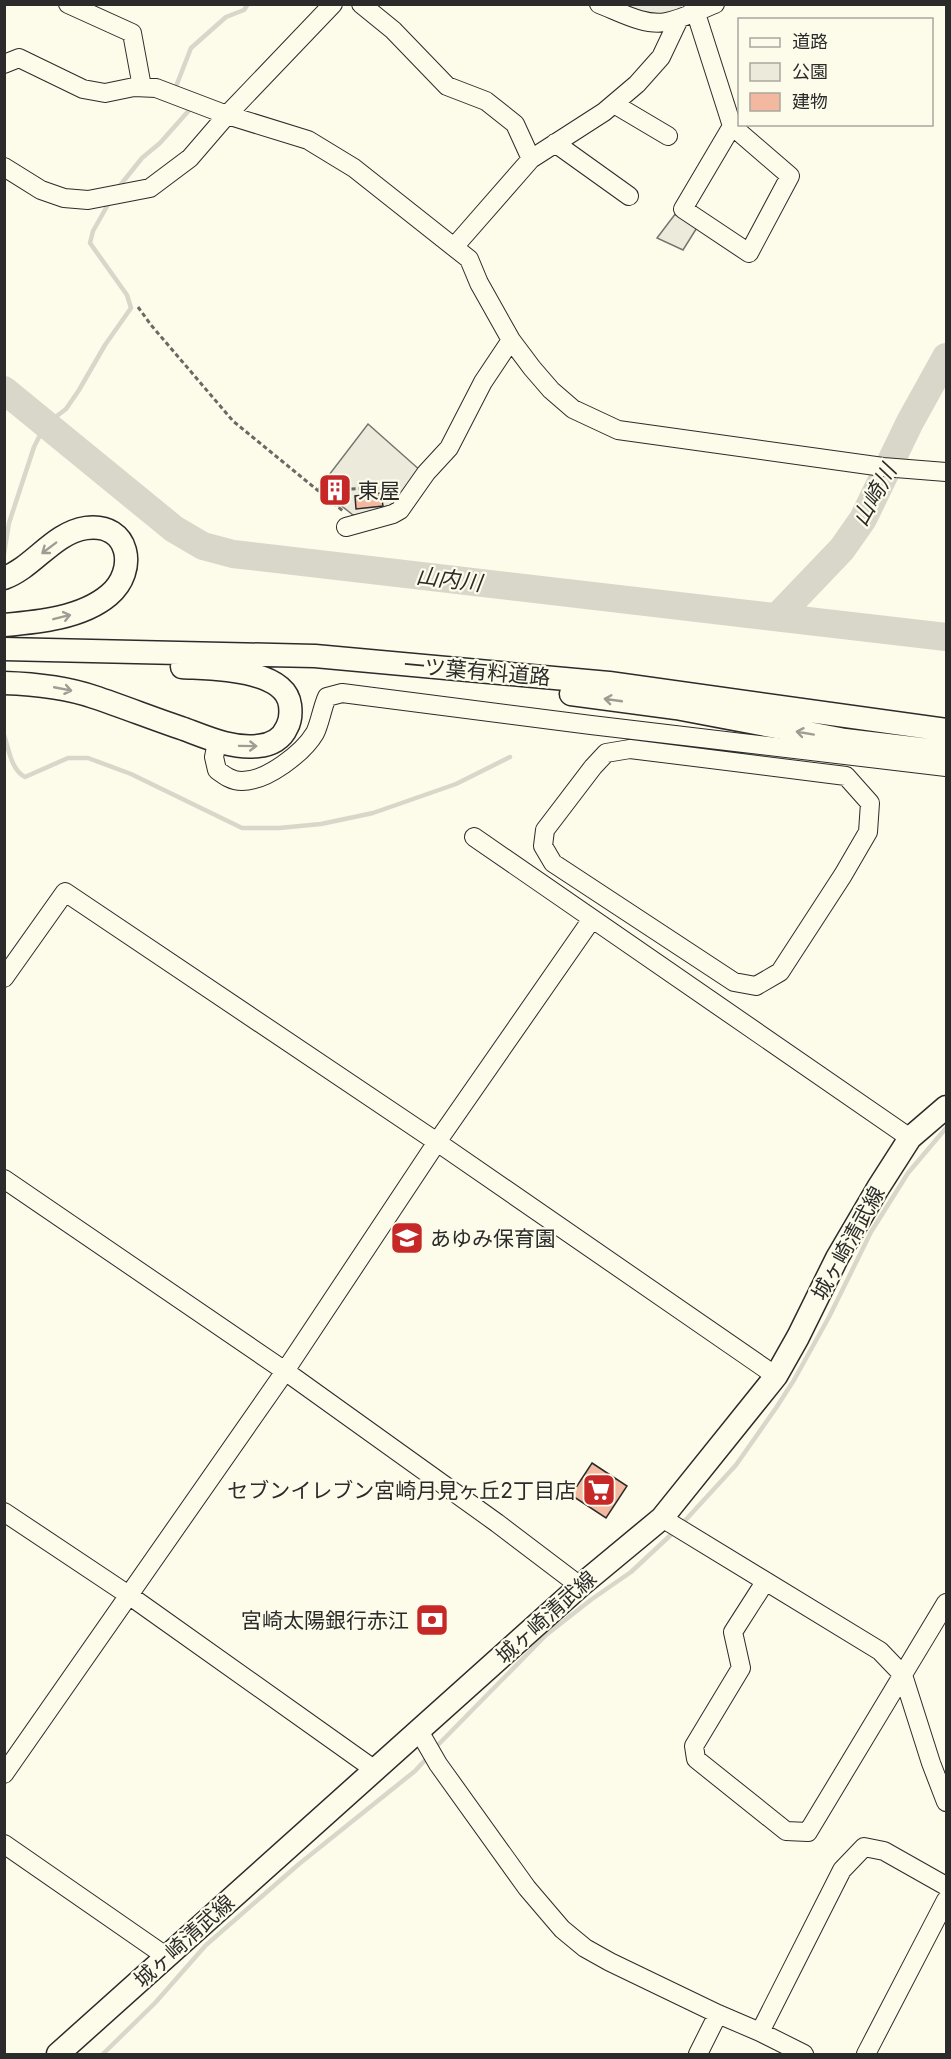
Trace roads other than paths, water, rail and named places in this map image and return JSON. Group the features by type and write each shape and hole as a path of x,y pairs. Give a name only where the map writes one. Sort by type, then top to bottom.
{"main road":[{"path":"4,578 20,571 62,538 86,528 105,529 112,532 121,539 126,557 126,569 109,596 72,614 44,621 4,625"},
{"path":"4,650 237,671 270,680 282,687 289,700 291,713 284,733 274,742 260,746 242,746 217,742 93,696 61,688 4,683"},
{"name":"一ツ葉有料道路","path":"4,650 315,656 609,683 946,730"},
{"path":"432,667 499,685 676,708 845,740 946,752"},
{"name":"城ヶ崎清武線","path":"58,2055 375,1770 422,1737 580,1586 666,1520 776,1376 837,1258 910,1138 946,1107"}],"street":[{"path":"68,4 132,33 142,87"},
{"path":"4,167 41,190 64,198 88,201 150,188 190,158 333,4"},
{"path":"361,4 393,30 447,86 486,101 515,124 531,159"},
{"path":"599,4 648,22 664,23 679,19 694,8 715,4"},
{"path":"694,8 732,126 790,176 749,253 683,209 732,126"},
{"path":"454,248 531,159 604,112 637,84 661,57 679,19"},
{"path":"4,64 18,58 83,89 105,93 134,87 156,88 227,116 308,140 354,168 469,259 479,283 512,340 545,383 573,409 618,430 883,467 945,472"},
{"path":"614,104 668,136"},
{"path":"555,143 629,196"},
{"path":"352,525 400,510 426,473 449,448 483,382 512,340"},
{"path":"217,742 214,757 217,770 231,779 244,781 271,773 304,746 316,732 327,697 342,693 946,767"},
{"path":"630,749 846,776 870,803 868,832 843,875 780,972 756,986 734,982 624,910 553,863 543,846 545,830 606,753 630,749"},
{"path":"474,837 910,1138"},
{"path":"4,978 65,892 437,1142 776,1376"},
{"path":"609,931 624,910"},
{"path":"4,1774 285,1371 437,1142 592,919"},
{"path":"4,1179 285,1371 497,1523 580,1586"},
{"path":"4,1512 130,1596 375,1770"},
{"path":"666,1520 880,1651 903,1676 931,1763 946,1798"},
{"path":"765,1582 733,1632 741,1668 694,1746 696,1759 786,1831 807,1832 946,1603"},
{"path":"422,1737 437,1762 527,1888 562,1929 585,1948 610,1962 804,2055"},
{"path":"4,1844 167,1957"},
{"path":"760,2032 842,1870 864,1847 884,1851 946,1886"},
{"path":"866,2055 946,1900"},
{"path":"698,2055 718,2014"}],"waterway":[{"path":"175,89 191,48 226,17 244,10 248,4"},
{"path":"118,188 142,158 160,143 192,107"},
{"path":"4,554 9,523 34,447 45,425 66,409 105,345 131,308 127,295 90,243 93,231 110,201"},
{"name":"山崎川","path":"778,616 842,549 863,519 910,422 946,357"},
{"name":"山内川","path":"4,390 174,529 203,546 233,554 946,637"},
{"path":"4,735 14,764 20,774 25,777 68,758 88,758 131,774 242,828 279,828 321,824 373,813 456,784 510,757"},
{"path":"681,1525 736,1465 776,1408 829,1317 871,1232 908,1173 946,1128"},
{"path":"435,1748 546,1635 631,1572 675,1531"},
{"path":"103,2054 155,2003 206,1945 299,1864 415,1771 428,1757"}],"place":[{"name":"東屋","path":"335,490"},
{"name":"あゆみ保育園","path":"407,1238"},
{"name":"セブンイレブン宮崎月見ヶ丘2丁目店","path":"599,1490"},
{"name":"宮崎太陽銀行赤江","path":"432,1620"}]}
